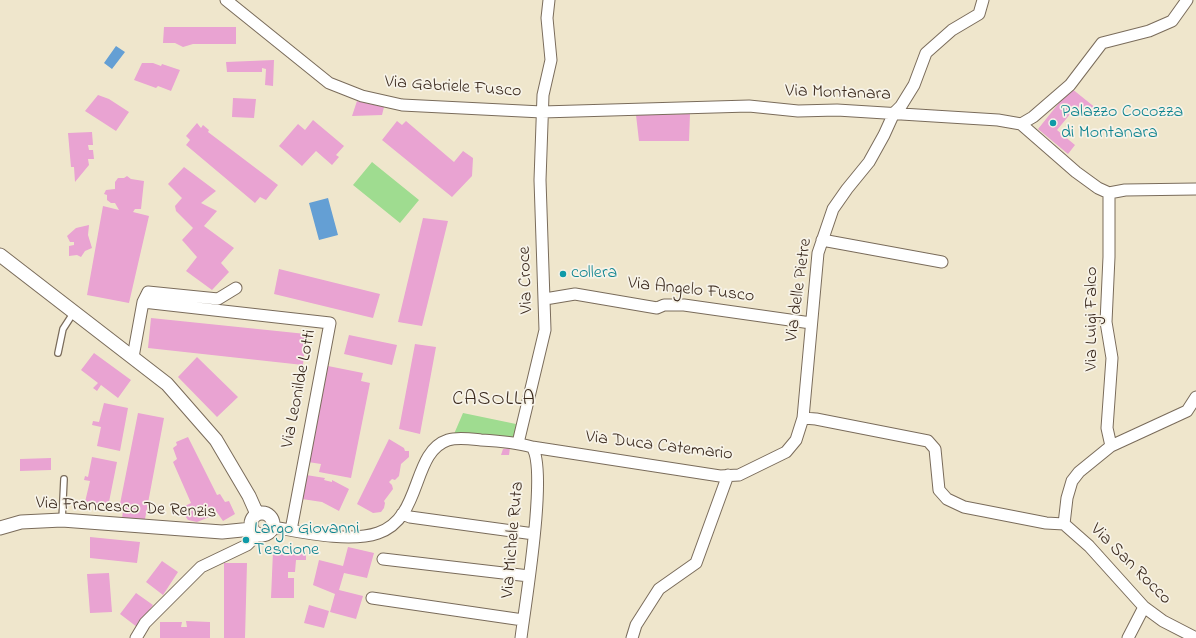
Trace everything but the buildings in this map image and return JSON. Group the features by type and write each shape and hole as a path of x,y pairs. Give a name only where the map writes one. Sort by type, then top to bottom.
{"street":[{"name":"Via Gabriele Fusco","path":"226,0 329,83 362,96 416,106 542,112"},
{"name":"Via Croce","path":"518,443 546,330 540,180 543,95 551,60 547,18 549,0"},
{"name":"Via delle Pietre","path":"803,418 818,253 833,209 868,162 884,135 894,113 901,106 914,85 926,53 952,30 979,14 983,0"},
{"path":"1187,0 1172,21 1149,31 1102,43 1070,85 1033,117 1021,124 1076,172 1098,188 1109,192 1125,190 1196,189"},
{"name":"Via Montanara","path":"542,112 749,106 798,111 837,110 894,113 998,120 1021,124"},
{"name":"Via Luigi Falco","path":"1109,192 1110,257 1106,322 1112,358 1107,428 1111,446"},
{"path":"822,240 942,262"},
{"path":"0,255 168,384 216,440 249,496 257,514"},
{"path":"133,357 143,302 148,292 218,299 236,288"},
{"name":"Via Angelo Fusco","path":"545,299 575,294 657,308 664,305 684,305 811,324"},
{"name":"Via Leonilde Lotti","path":"143,302 330,323 291,530"},
{"path":"803,418 816,419 928,441 935,448 940,490 947,498 964,507 1046,523 1064,524 1066,498 1072,481 1079,472 1111,446 1187,411 1196,397"},
{"name":"Via Duca Catemario","path":"532,447 720,476 739,475 786,452 796,440 803,418"},
{"path":"272,527 332,536 364,536 379,533 397,522 410,503 430,454 439,445 448,440 459,438 518,443 532,447"},
{"name":"Via Michele Ruta","path":"521,638 538,498 537,453 532,447"},
{"path":"632,638 636,625 659,589 696,563 728,475"},
{"path":"255,532 266,534 272,527 272,520 267,515 257,514"},
{"path":"136,638 145,623 201,567 247,545 255,532 252,519 257,514"},
{"path":"402,514 410,517 534,534"},
{"name":"Via Francesco De Renzis","path":"0,528 21,522 62,520 222,532 255,532"},
{"name":"Via San Rocco","path":"1064,524 1089,546 1144,607 1163,621 1196,638"},
{"path":"383,559 529,576"},
{"path":"372,598 523,620"},
{"path":"1128,638 1144,607"}],"lane":[{"path":"58,353 63,329 74,312"},
{"path":"62,520 64,479"}],"green space":[{"path":"372,162 419,200 400,223 353,185"},
{"path":"463,413 516,424 514,438 454,434"}],"water":[{"path":"116,46 125,52 112,69 104,63"},
{"path":"328,198 338,235 319,240 309,203"}],"place":[{"name":"Palazzo Cocozza di Montanara","path":"1053,123"},
{"name":"collera","path":"563,274"},
{"name":"Largo Giovanni Tescione","path":"246,540"}],"district":[{"name":"CASOLLA","path":"494,401"}]}
